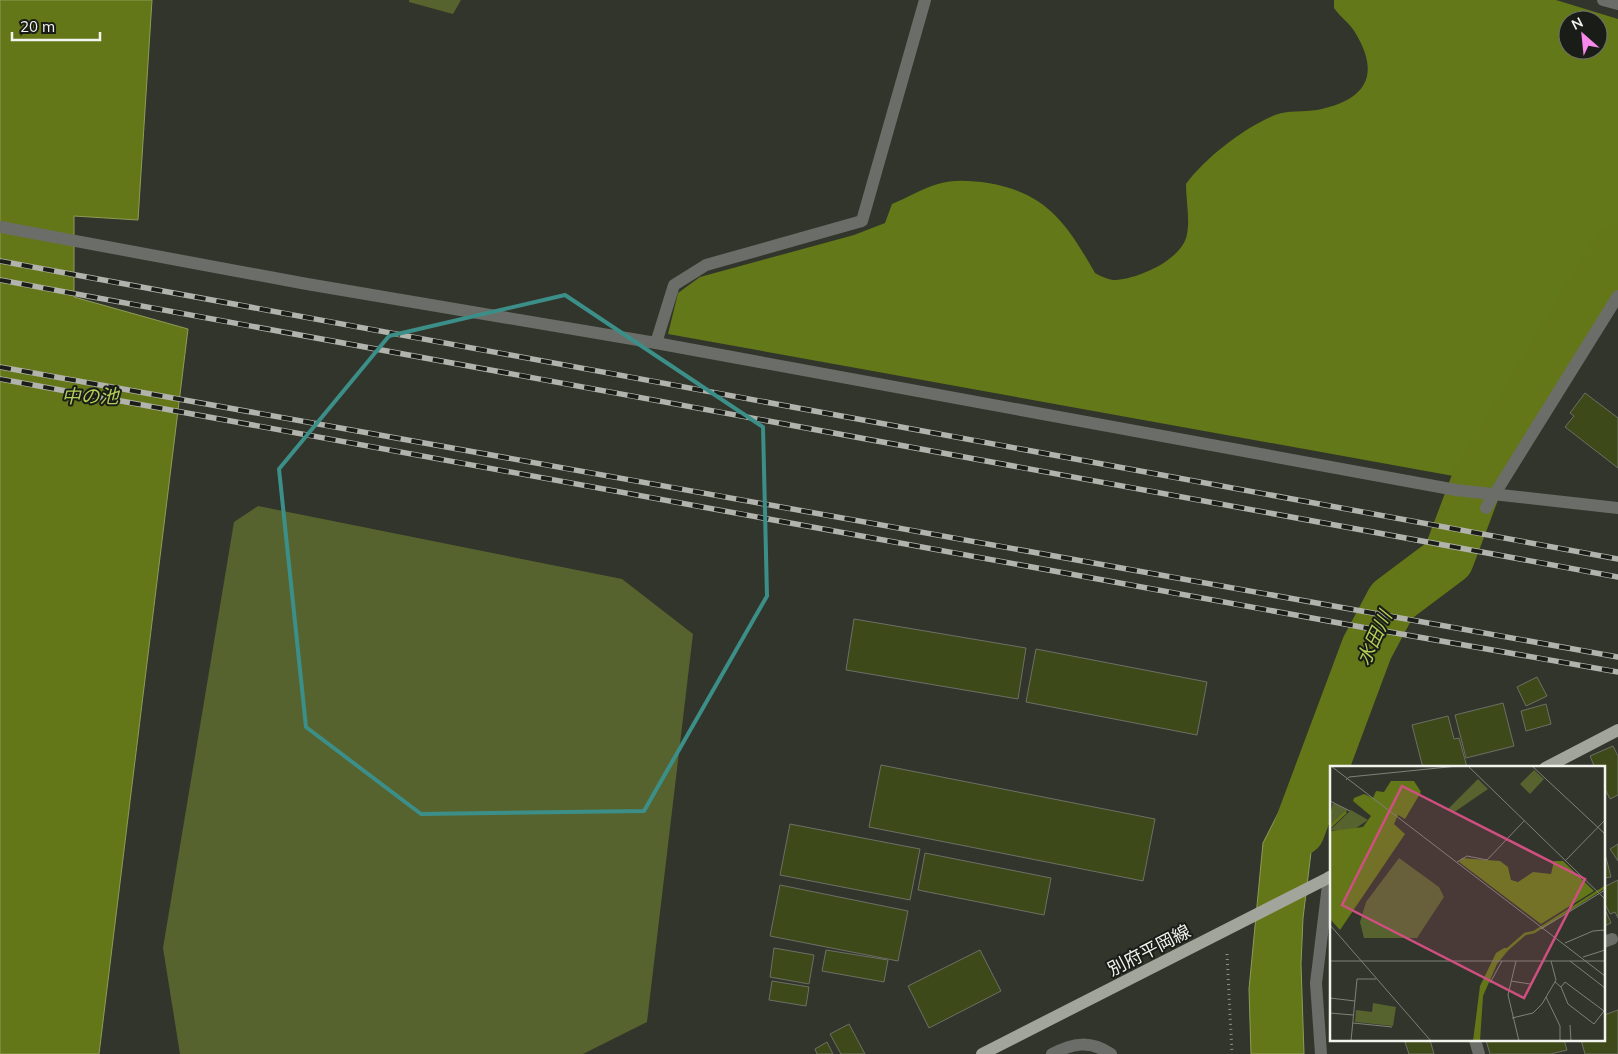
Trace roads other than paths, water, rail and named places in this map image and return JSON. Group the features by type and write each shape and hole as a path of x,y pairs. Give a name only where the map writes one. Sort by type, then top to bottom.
{"main road":[{"path":"1549,766 1618,730"},
{"name":"別府平岡線","path":"982,1054 1330,877"}],"street":[{"path":"656,344 674,285 706,265 862,221 925,0"},
{"path":"1604,0 1618,4"},
{"path":"0,227 307,284 656,344 1456,490 1618,508"},
{"path":"1486,508 1492,495 1618,296"},
{"path":"1321,1054 1316,983 1330,877"},
{"path":"1052,1054 1070,1045 1087,1051 1111,1054"}],"water":[{"name":"中の池","path":"0,0 152,0 138,220 74,216 74,297 188,329 99,1054 0,1054"},
{"path":"1338,758 1336,766 1330,766 1330,783 1313,836 1303,918 1301,964 1304,1054 1251,1054 1249,989 1263,843 1298,774"}],"waterway":[{"name":"水田川","path":"1299,830 1367,648 1392,601 1448,559 1477,482 1618,250"}],"railway":[{"path":"0,261 1618,559"},
{"path":"0,280 1618,577"},
{"path":"0,367 1618,657"},
{"path":"0,379 1361,627 1618,672"}]}
